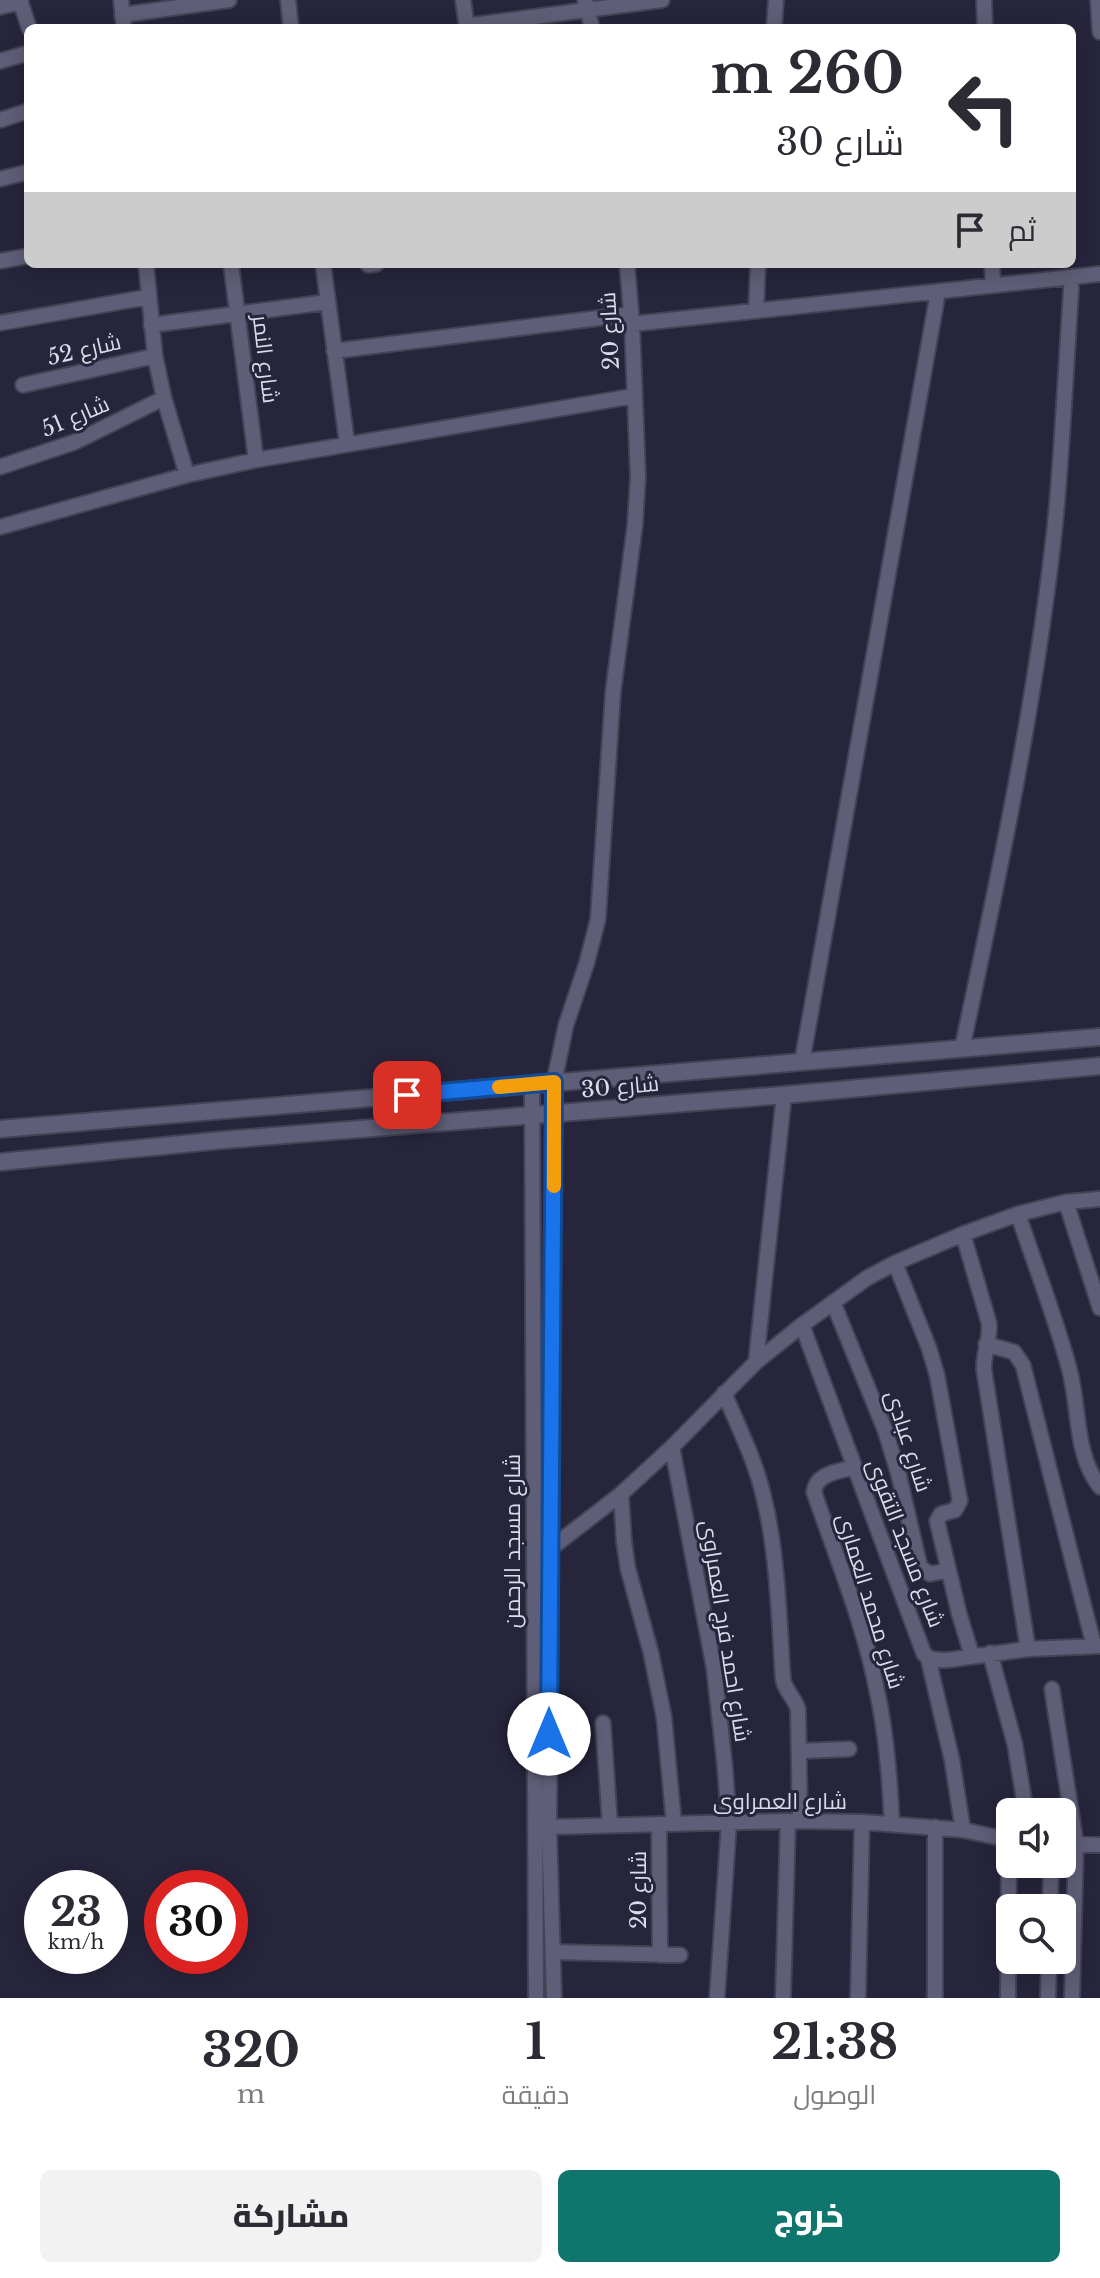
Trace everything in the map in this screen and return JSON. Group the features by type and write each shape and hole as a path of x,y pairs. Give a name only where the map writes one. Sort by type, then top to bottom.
{"street":[{"path":"122,14 229,0"},
{"path":"288,0 291,24"},
{"path":"463,0 466,24"},
{"path":"482,24 586,5 662,0"},
{"path":"774,24 776,0"},
{"path":"984,0 985,24"},
{"path":"1098,0 1100,32"},
{"path":"0,7 20,1 28,24"},
{"path":"0,61 24,54"},
{"path":"0,120 24,112"},
{"path":"0,179 24,173"},
{"path":"0,261 24,257"},
{"path":"146,268 155,356 187,475"},
{"name":"شارع النمر","path":"232,268 256,460"},
{"path":"324,268 347,443"},
{"name":"شارع 20","path":"554,1082 566,1025 598,919 613,692 635,525 638,477 627,268"},
{"path":"756,311 758,268"},
{"path":"992,268 993,285"},
{"path":"334,351 632,319 756,311 1100,274"},
{"path":"962,1049 1000,873 1032,697 1055,524 1072,277"},
{"path":"802,1062 938,292"},
{"path":"0,323 148,297"},
{"path":"151,325 328,302"},
{"name":"شارع 52","path":"23,385 155,356"},
{"path":"0,527 187,475 256,460 634,396"},
{"name":"شارع 51","path":"0,467 75,442 164,398"},
{"name":"شارع 30","path":"0,1129 1100,1037"},
{"name":"شارع 30","path":"0,1162 223,1140 1100,1066"},
{"path":"720,1069 722,1100"},
{"name":"شارع مسجد الرحمن","path":"554,1082 549,1827 554,1998"},
{"name":"شارع مسجد الرحمن","path":"532,1084 536,1998"},
{"path":"756,1362 784,1095"},
{"path":"550,1549 621,1494 756,1362 867,1278 963,1234 1018,1214 1066,1202 1100,1199"},
{"path":"1066,1202 1100,1308"},
{"path":"1018,1214 1069,1365 1085,1459 1100,1487"},
{"path":"963,1234 989,1323 984,1370 1028,1649"},
{"path":"895,1263 937,1375 959,1495 955,1510 937,1518 972,1656"},
{"name":"شارع عبادى","path":"833,1302 885,1430 920,1567 930,1574 948,1570"},
{"name":"شارع مسجد التقوى","path":"802,1325 924,1654 936,1660 1028,1649 1097,1646"},
{"path":"986,1344 1014,1352 1023,1365 1097,1646"},
{"path":"724,1393 764,1495 773,1547 783,1679 798,1709 799,1751 783,1998"},
{"name":"شارع احمد فرج العمراوى","path":"672,1447 721,1718 729,1823 717,1998"},
{"name":"شارع محمد العمارى","path":"854,1467 819,1478 814,1492 859,1623 878,1694 886,1738 892,1824"},
{"name":"شارع 20","path":"621,1494 628,1569 660,1696 667,1824 660,1955"},
{"path":"990,1653 1015,1745 1024,1798"},
{"path":"928,1658 952,1760 963,1830"},
{"path":"1052,1689 1064,1798"},
{"path":"603,1723 610,1825"},
{"path":"799,1751 849,1749"},
{"path":"858,1998 862,1822"},
{"name":"شارع العمراوى","path":"549,1827 862,1822 963,1830 996,1837"},
{"path":"935,1827 935,1998"},
{"path":"1076,1843 1100,1845"},
{"path":"1008,1998 1010,1878"},
{"path":"1070,1878 1072,1998"},
{"path":"553,1952 680,1955"},
{"path":"1048,1998 1049,1974"}],"slow traffic":[{"path":"499,1087 554,1082 554,1186"}],"route":[{"path":"407,1095 554,1082 549,1734"}]}
